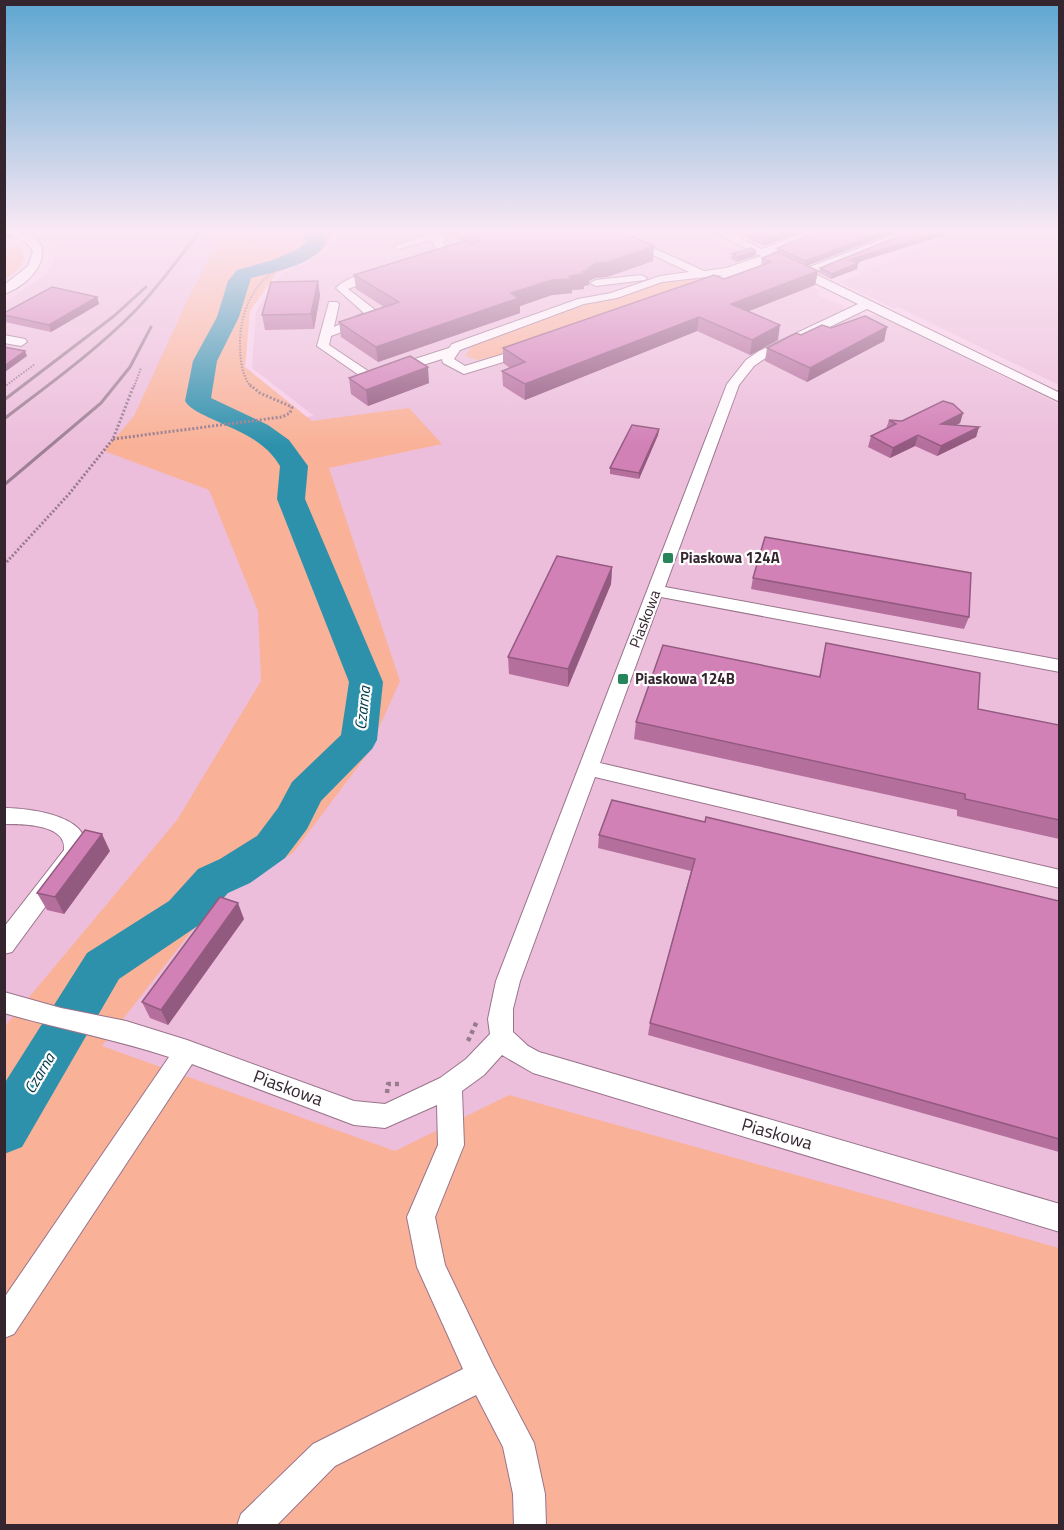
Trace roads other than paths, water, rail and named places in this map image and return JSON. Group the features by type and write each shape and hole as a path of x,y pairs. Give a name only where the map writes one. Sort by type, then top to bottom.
{"street":[{"path":"325,334 369,315 370,311 360,302"},
{"path":"538,346 464,370 447,360 456,347 578,302"},
{"path":"865,302 1059,398"},
{"path":"333,304 323,346 369,378 453,351"},
{"name":"Piaskowa","path":"868,304 763,354 740,373 733,384 508,981 499,1016 501,1039 513,1052 533,1062 1059,1218"},
{"path":"4,339 21,342"},
{"path":"656,591 1059,666"},
{"path":"589,768 1059,879"},
{"path":"4,816 19,815 58,824 70,831 75,840 74,852 6,941"},
{"name":"Piaskowa","path":"4,1002 61,1019 126,1032 187,1051 354,1113 369,1116 385,1116 449,1086 475,1067 501,1039"},
{"path":"4,1324 187,1051"},
{"path":"449,1086 451,1145 422,1217 431,1267 482,1376 518,1443 529,1494 530,1526"},
{"path":"253,1526 324,1455 482,1376"}],"waterway":[{"name":"Czarna","path":"4,1130 103,966 184,913 213,881 235,871 271,847 293,818 306,792 359,740 366,682 291,499 294,466 282,448 268,436 198,401 205,361 228,317 232,302"}],"railway":[{"path":"4,400 129,302"},
{"path":"4,419 102,342 143,302"},
{"path":"4,485 101,403 130,367 151,327"}],"place":[{"name":"Piaskowa 124A","path":"668,558"},
{"name":"Piaskowa 124B","path":"623,679"}]}
